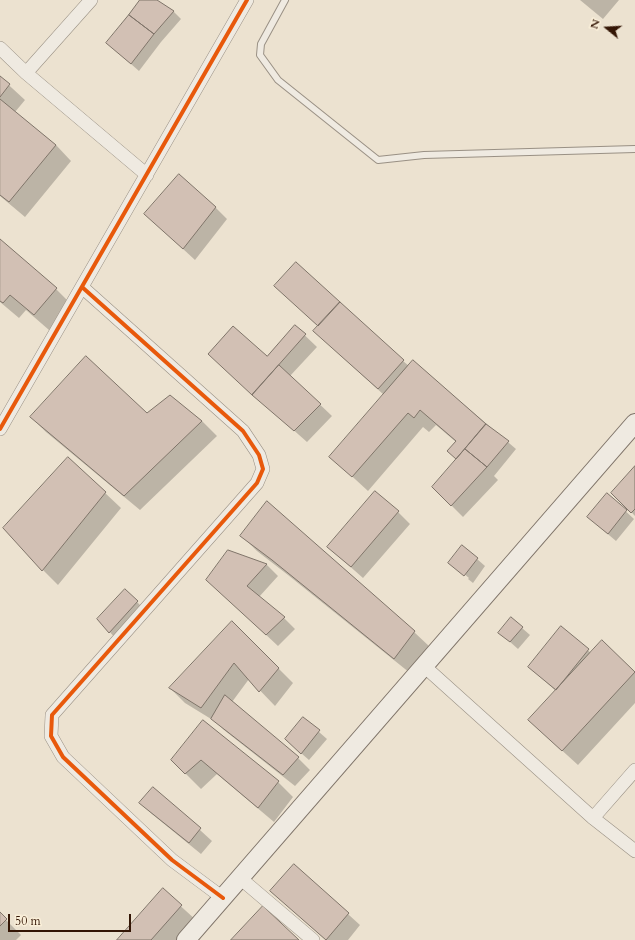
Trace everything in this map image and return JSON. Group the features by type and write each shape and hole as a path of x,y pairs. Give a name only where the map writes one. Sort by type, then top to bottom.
{"main road":[{"path":"186,940 635,423"}],"street":[{"path":"26,72 92,0"},
{"path":"0,429 247,0"},
{"path":"0,48 26,72 147,174"},
{"path":"82,287 243,431 259,455 262,469 257,483 52,715 51,736 63,757 172,860 223,898"},
{"path":"424,666 593,818 635,851"},
{"path":"593,818 635,770"},
{"path":"240,878 312,940"}],"lane":[{"path":"285,0 261,44 260,55 278,80 378,160 424,155 635,149"}],"building":[{"path":"140,0 157,0 174,11 154,34 129,15"},
{"path":"129,15 154,34 131,64 106,43"},
{"path":"0,76 10,84 0,97"},
{"path":"0,99 56,145 9,202 0,195"},
{"path":"179,174 216,207 183,249 144,214"},
{"path":"0,239 57,288 34,315 10,295 3,303 0,301"},
{"path":"296,262 340,302 318,326 274,286"},
{"path":"340,302 404,360 378,389 313,331"},
{"path":"295,325 306,334 252,395 208,354 233,326 267,356"},
{"path":"86,356 147,413 170,395 202,421 124,496 30,417"},
{"path":"413,360 486,424 456,459 447,451 456,441 420,410 414,418 408,413 352,477 329,457"},
{"path":"279,365 321,404 294,431 252,395"},
{"path":"486,424 509,441 487,467 465,449"},
{"path":"465,449 487,467 451,506 432,487"},
{"path":"68,457 106,492 42,571 3,528"},
{"path":"635,466 635,509 631,513 611,493"},
{"path":"375,491 399,511 351,567 327,547"},
{"path":"607,493 627,510 608,534 587,517"},
{"path":"267,501 415,631 394,659 272,560 240,536"},
{"path":"462,545 478,558 464,576 448,563"},
{"path":"228,550 267,564 247,586 285,617 266,635 206,580"},
{"path":"125,589 138,601 109,633 97,619"},
{"path":"511,617 523,627 510,642 498,633"},
{"path":"232,621 279,668 259,692 234,663 201,708 169,688"},
{"path":"561,626 589,649 556,690 528,667"},
{"path":"602,640 635,672 562,751 528,720"},
{"path":"225,695 299,757 283,775 211,719"},
{"path":"303,717 320,730 301,754 285,739"},
{"path":"203,720 279,781 258,808 201,760 185,774 171,760"},
{"path":"153,787 201,828 189,843 139,803"},
{"path":"294,864 349,913 326,940 270,891"},
{"path":"163,888 182,905 151,940 117,940"},
{"path":"263,906 299,940 231,940"},
{"path":"0,912 7,919 0,926"}],"cycle path":[{"path":"0,429 247,0"},
{"path":"82,287 243,431 259,455 263,469 257,483 52,715 51,736 63,757 172,860 223,898"}]}
